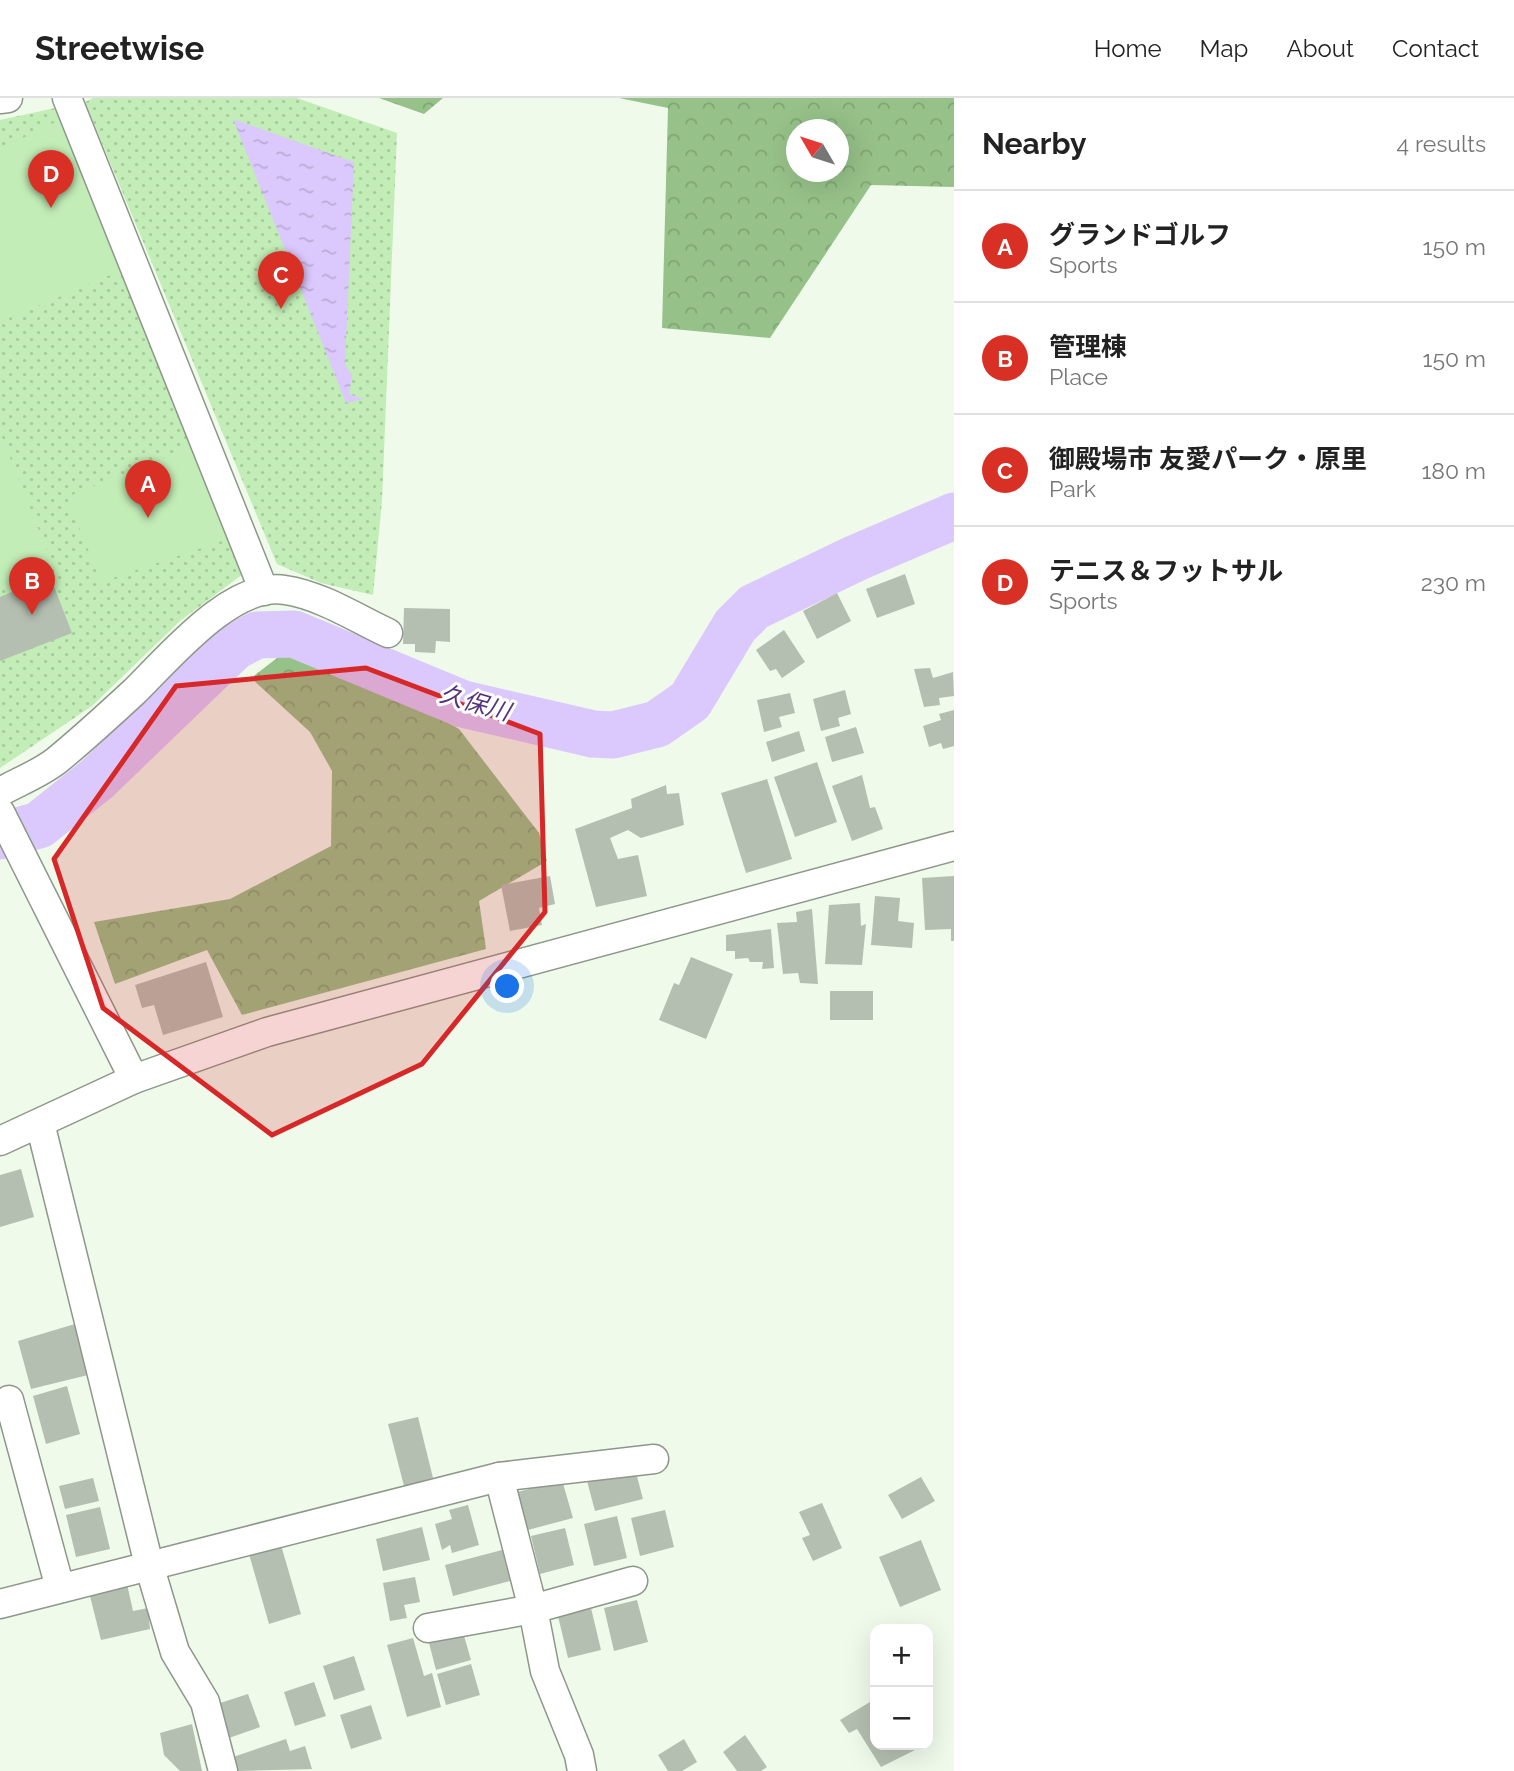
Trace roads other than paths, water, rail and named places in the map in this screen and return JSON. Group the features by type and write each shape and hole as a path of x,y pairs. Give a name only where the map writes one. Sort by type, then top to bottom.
{"street":[{"path":"0,99 8,98"},
{"path":"68,100 264,591"},
{"path":"0,792 52,764 216,615 264,591 284,589 309,597 388,633"},
{"path":"0,812 134,1079"},
{"path":"0,1141 134,1079 267,1032 954,846"},
{"path":"40,1123 149,1565 175,1652 205,1702 223,1771"},
{"path":"9,1400 60,1588"},
{"path":"0,1604 499,1477 653,1459"},
{"path":"499,1477 533,1609 545,1671 579,1755 582,1771"},
{"path":"428,1628 533,1609 633,1581"}],"water":[{"path":"233,119 354,162 345,365 352,375 349,394 364,399 346,403"}],"waterway":[{"name":"久保川","path":"0,836 39,825 97,779 234,647 257,635 294,634 463,704 593,734 613,735 657,724 690,701 735,626 754,607 856,558 954,516"}],"place":[{"name":"テニス＆フットサル","path":"51,208"},
{"name":"御殿場市 友愛パーク・原里","path":"281,309"},
{"name":"グランドゴルフ","path":"148,518"},
{"name":"管理棟","path":"32,615"}]}
